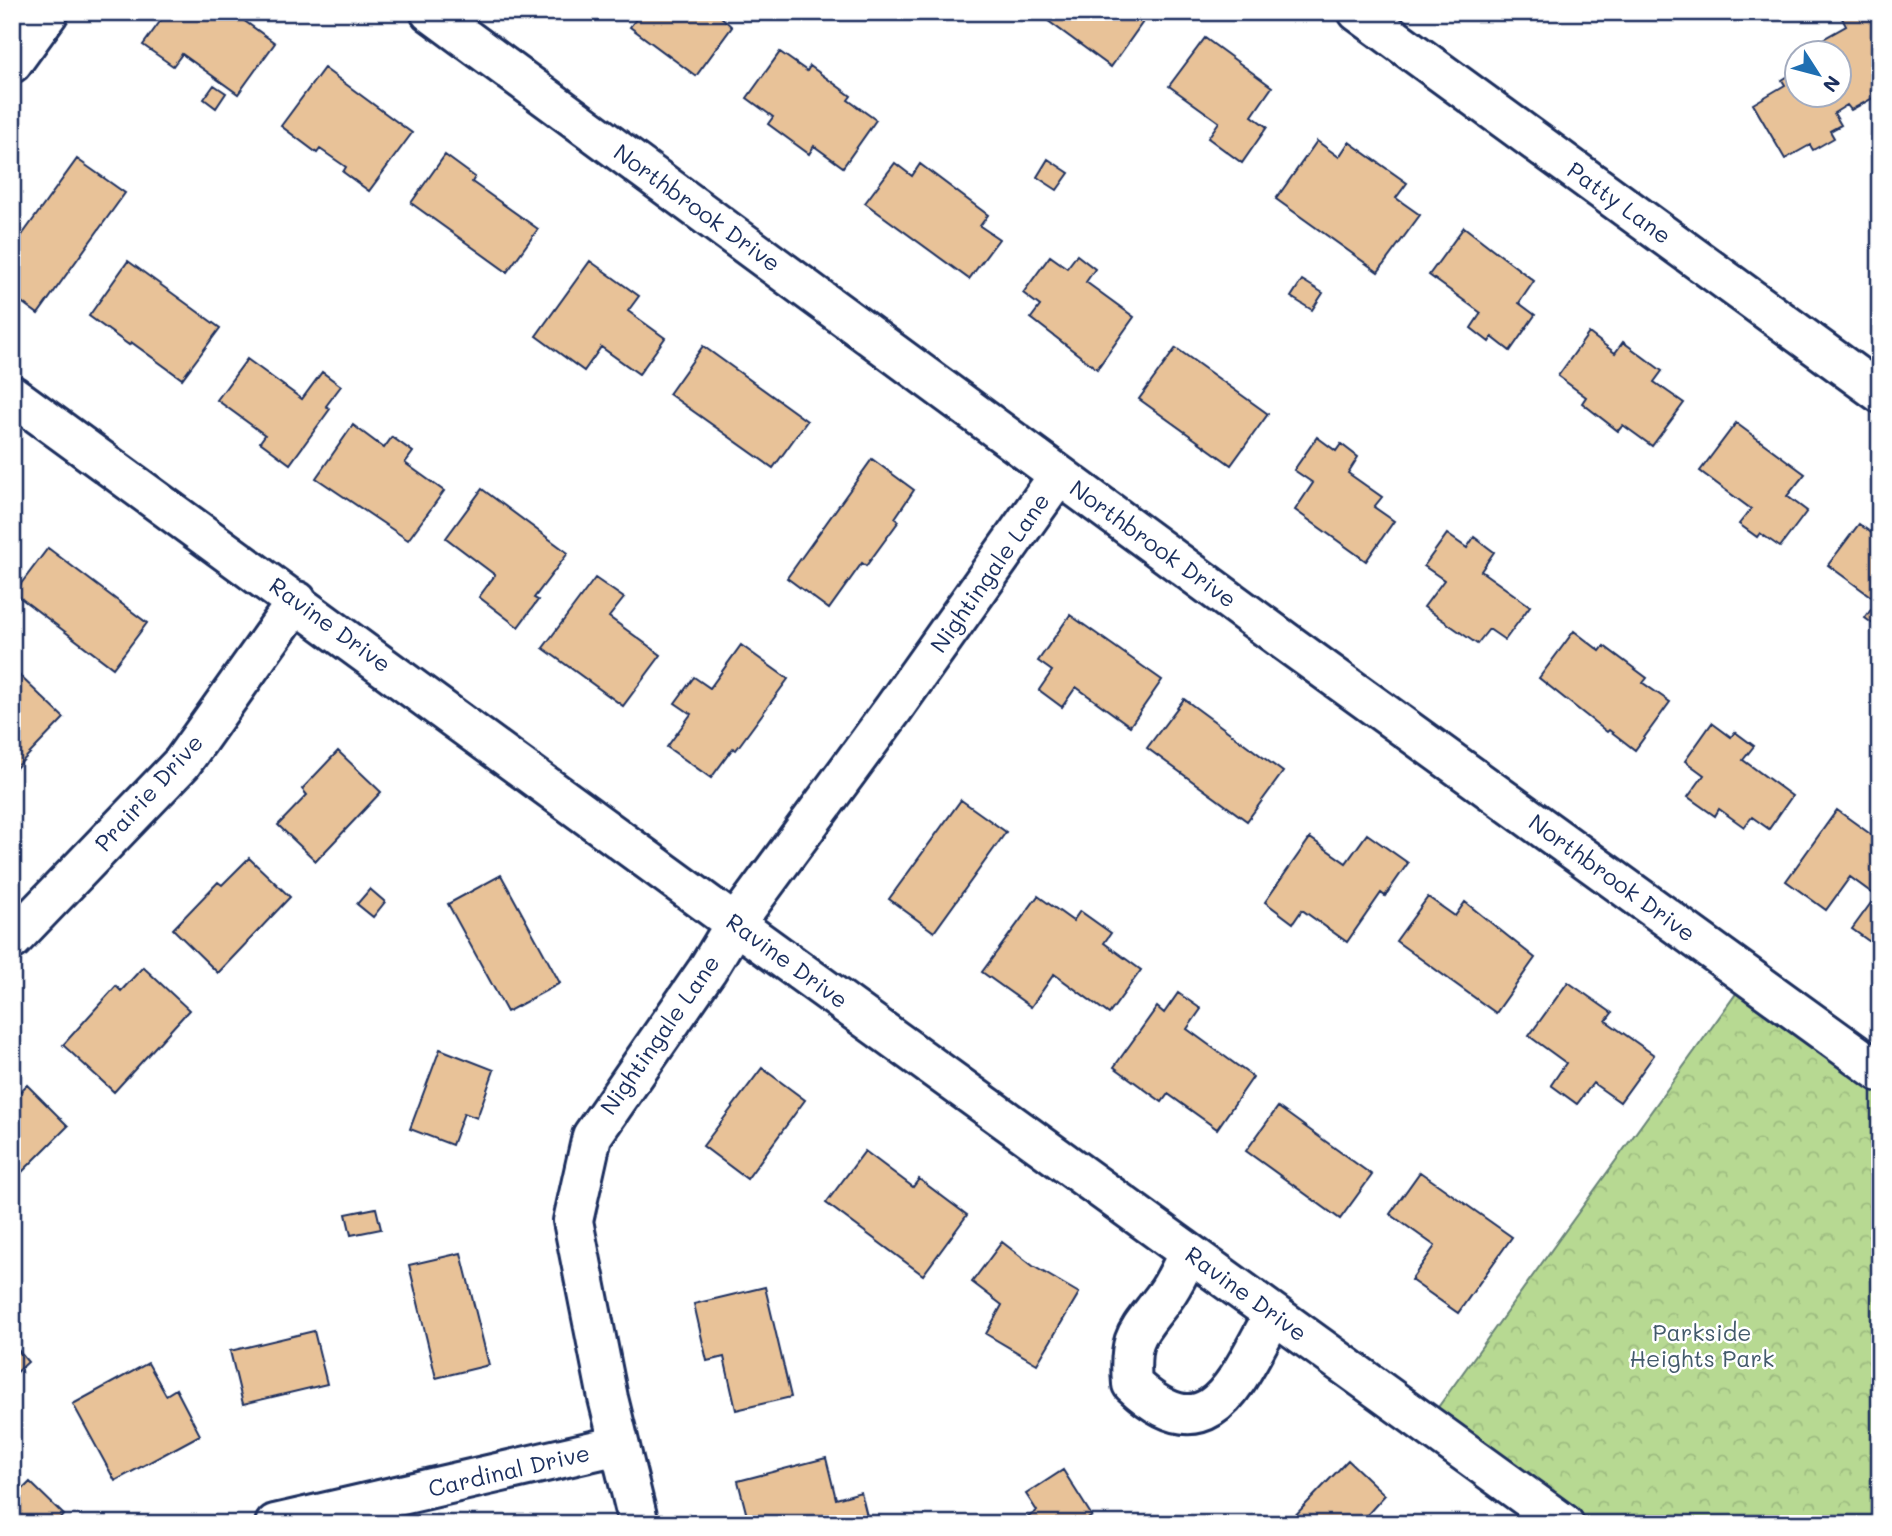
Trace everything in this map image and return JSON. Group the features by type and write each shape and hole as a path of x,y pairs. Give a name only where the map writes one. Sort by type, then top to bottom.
{"street":[{"path":"12,63 49,12"},
{"name":"Northbrook Drive","path":"430,12 1059,475 1880,1072"},
{"name":"Patty Lane","path":"1358,12 1880,393"},
{"name":"Ravine Drive","path":"12,395 735,924 1564,1524"},
{"name":"Nightingale Lane","path":"639,1524 619,1445 573,1221 581,1179 597,1125 707,970 735,924 894,708 1059,475"},
{"name":"Prairie Drive","path":"12,940 182,763 297,601"},
{"path":"1189,1253 1167,1295 1137,1329 1130,1356 1132,1384 1150,1401 1169,1412 1209,1410 1228,1395 1273,1314"},
{"name":"Cardinal Drive","path":"275,1524 619,1445"}],"green space":[{"name":"Parkside Heights Park","path":"1748,977 1880,1072 1880,1524 1564,1524 1426,1424"}],"building":[{"path":"167,12 232,12 275,43 238,94 182,54 173,66 143,45"},
{"path":"636,12 716,12 732,27 696,76 630,27 639,15"},
{"path":"1036,12 1150,12 1111,67"},
{"path":"1839,12 1880,12 1880,86 1871,91 1875,97 1851,110 1849,108 1854,108 1854,38 1825,38 1846,26"},
{"path":"1205,38 1272,87 1252,116 1267,127 1242,163 1208,138 1219,122 1169,86"},
{"path":"780,52 807,71 810,66 851,96 848,100 876,120 843,167 814,146 809,154 768,124 773,117 747,98"},
{"path":"324,68 412,133 369,191 343,172 346,167 320,149 317,153 281,126"},
{"path":"214,85 226,93 216,108 204,99"},
{"path":"1784,86 1784,108 1842,108 1834,113 1841,125 1830,131 1834,138 1813,150 1810,145 1785,159 1753,104"},
{"path":"1317,141 1339,157 1349,142 1407,183 1396,198 1420,215 1378,272 1276,199"},
{"path":"445,155 475,177 472,182 538,229 507,272 411,203"},
{"path":"77,159 125,193 38,314 12,295 12,249"},
{"path":"1048,159 1069,173 1057,190 1037,177"},
{"path":"895,163 912,176 920,164 988,215 980,226 999,239 969,279 865,203"},
{"path":"1464,227 1534,281 1519,303 1535,315 1510,351 1492,337 1489,342 1471,328 1481,313 1429,275"},
{"path":"1077,255 1095,269 1086,282 1134,317 1097,369 1031,318 1040,306 1023,293 1050,256 1067,268"},
{"path":"128,261 220,328 182,379 89,316"},
{"path":"590,261 639,296 628,311 665,338 639,374 601,347 584,371 536,336"},
{"path":"1302,280 1323,293 1312,310 1291,297"},
{"path":"1589,333 1615,353 1623,342 1662,371 1654,382 1684,403 1652,446 1623,425 1618,431 1582,403 1586,397 1558,376"},
{"path":"703,346 807,421 773,468 669,394"},
{"path":"1176,348 1268,414 1231,465 1139,399"},
{"path":"247,359 302,399 322,372 341,386 326,406 330,409 290,464 260,442 265,435 217,400"},
{"path":"1736,423 1805,474 1787,496 1807,511 1780,547 1760,533 1757,537 1739,524 1751,509 1700,471"},
{"path":"353,425 384,448 392,437 413,452 405,463 444,491 408,540 316,478"},
{"path":"1317,437 1336,451 1341,444 1358,457 1348,473 1382,497 1374,507 1394,521 1366,561 1295,510 1313,483 1294,470"},
{"path":"872,459 914,490 895,518 899,521 866,566 862,563 829,609 787,578"},
{"path":"482,489 568,553 534,598 538,600 518,627 479,597 495,575 446,538"},
{"path":"1859,524 1880,539 1880,629 1865,618 1877,601 1828,565"},
{"path":"1447,534 1467,548 1474,537 1494,552 1481,571 1530,606 1505,640 1489,629 1477,644 1424,607 1444,580 1424,566"},
{"path":"48,548 147,623 113,668 14,593"},
{"path":"595,578 624,598 609,617 661,655 623,706 543,648"},
{"path":"1070,615 1162,680 1130,726 1076,687 1062,707 1039,690 1052,671 1038,661"},
{"path":"1574,631 1600,651 1604,646 1647,678 1643,683 1670,702 1635,750 1609,730 1607,732 1539,678"},
{"path":"741,645 788,679 736,750 733,748 711,778 667,747 691,714 675,703 694,677 710,688"},
{"path":"19,675 64,718 12,772 12,681"},
{"path":"1184,699 1283,772 1247,821 1147,748"},
{"path":"1712,723 1731,737 1735,732 1754,746 1743,760 1792,796 1769,829 1752,817 1744,827 1719,809 1715,816 1688,797 1704,775 1685,761"},
{"path":"338,751 381,792 316,861 278,825 307,795 302,789"},
{"path":"961,800 1006,832 934,932 889,899"},
{"path":"1837,810 1880,841 1880,949 1852,929 1876,896 1850,877 1826,910 1786,881"},
{"path":"1367,834 1408,863 1385,896 1381,893 1347,942 1302,910 1293,923 1265,902 1310,838 1346,863"},
{"path":"249,858 290,897 218,973 173,929 218,882 222,885"},
{"path":"501,875 560,983 507,1012 448,904"},
{"path":"370,889 385,902 373,917 357,904"},
{"path":"1038,896 1073,921 1080,911 1111,933 1104,943 1141,970 1109,1014 1054,974 1031,1007 982,972"},
{"path":"1428,897 1455,916 1465,902 1535,958 1496,1013 1396,941"},
{"path":"143,967 189,1010 114,1092 63,1045 116,986 121,991"},
{"path":"1568,982 1612,1013 1606,1021 1654,1055 1620,1102 1593,1083 1577,1104 1551,1085 1566,1063 1529,1036"},
{"path":"1178,993 1201,1009 1187,1029 1253,1077 1217,1129 1168,1094 1162,1102 1114,1067 1157,1007 1164,1013"},
{"path":"440,1049 494,1070 477,1118 464,1113 452,1145 410,1129"},
{"path":"762,1068 805,1100 747,1179 703,1146"},
{"path":"27,1085 68,1126 12,1182 12,1099"},
{"path":"1278,1107 1372,1175 1340,1219 1246,1151"},
{"path":"865,1151 913,1187 919,1179 967,1215 923,1275 826,1203"},
{"path":"1420,1172 1512,1237 1458,1313 1411,1280 1435,1246 1390,1214"},
{"path":"376,1208 381,1229 351,1235 346,1214"},
{"path":"1002,1242 1033,1266 1079,1293 1037,1364 986,1334 1002,1305 972,1282"},
{"path":"461,1253 489,1365 436,1378 409,1265"},
{"path":"765,1287 791,1397 736,1410 724,1357 707,1361 694,1304"},
{"path":"314,1331 327,1384 243,1404 230,1351"},
{"path":"18,1350 28,1362 13,1376 12,1355"},
{"path":"148,1363 166,1395 176,1389 200,1435 115,1481 73,1404"},
{"path":"826,1458 836,1499 861,1492 869,1524 749,1524 738,1481"},
{"path":"1348,1460 1385,1495 1359,1524 1287,1524"},
{"path":"1063,1470 1092,1516 1080,1524 1018,1524 1037,1511 1026,1494"},
{"path":"30,1482 64,1515 56,1524 12,1524 12,1500"}]}
